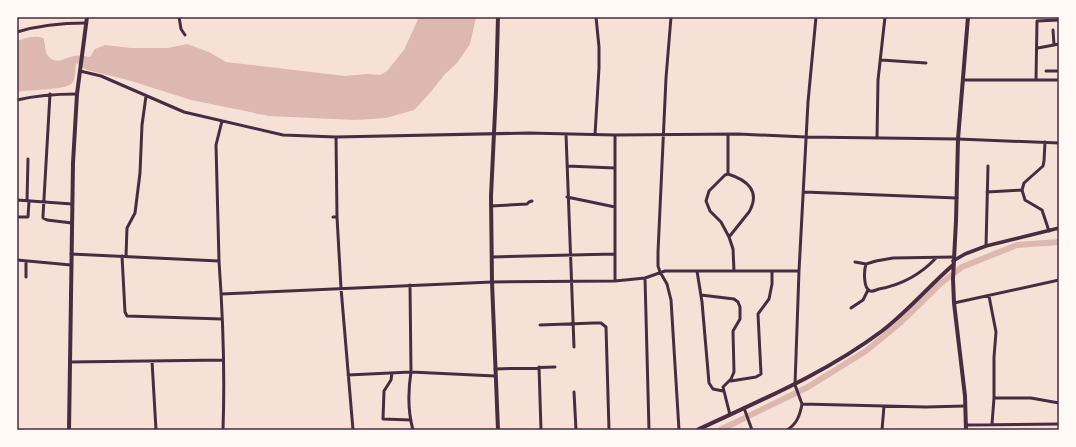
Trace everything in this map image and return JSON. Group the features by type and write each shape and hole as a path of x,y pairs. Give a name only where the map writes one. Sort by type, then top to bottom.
{"main road":[{"path":"69,430 73,163 80,70 87,17"},
{"path":"498,17 491,206 492,282 498,430"},
{"path":"966,430 965,406 954,302 953,261 957,198 958,139 968,17"},
{"path":"698,430 744,408 796,387 860,346 910,308 953,261"}],"street":[{"path":"179,17 185,35"},
{"path":"595,135 599,68 599,47 596,17"},
{"path":"671,17 666,78 658,266 667,284 671,300 679,430"},
{"path":"787,430 797,421 802,404 796,387 799,271 806,137 816,17"},
{"path":"877,138 878,80 885,17"},
{"path":"1036,80 1038,21 1059,20"},
{"path":"17,32 43,26 66,23 86,23"},
{"path":"1053,30 1054,45"},
{"path":"1038,48 1059,44"},
{"path":"881,60 926,63"},
{"path":"80,70 101,76 184,112 283,135 336,137 494,134 728,134 806,137 958,139 1059,143"},
{"path":"1046,71 1059,72"},
{"path":"964,80 1059,80"},
{"path":"50,94 43,216 45,219 72,223"},
{"path":"17,100 35,95 78,94"},
{"path":"146,96 142,124 140,173 135,213 126,228 124,256 125,314 127,316 222,319"},
{"path":"222,121 216,145 222,319 223,430"},
{"path":"566,134 574,348"},
{"path":"728,134 728,174"},
{"path":"615,135 615,281"},
{"path":"336,137 337,217 341,288 353,430"},
{"path":"1045,142 1043,166 1024,183 1022,190 1025,200 1042,210 1049,231"},
{"path":"17,217 28,218 28,159"},
{"path":"567,166 615,168"},
{"path":"986,246 988,166"},
{"path":"729,237 749,212 753,197 750,185 741,178 728,174 725,175 709,191 706,201 710,211 721,222 729,237 733,249 734,271"},
{"path":"987,192 1022,190"},
{"path":"804,192 957,198"},
{"path":"568,197 615,207"},
{"path":"17,200 72,204"},
{"path":"491,206 526,204 532,201"},
{"path":"855,262 866,264 893,258 936,258 953,261 965,254 986,246 1023,236 1058,229"},
{"path":"71,254 219,261"},
{"path":"492,257 614,254"},
{"path":"868,290 871,291 889,287 902,282 926,268 936,258"},
{"path":"17,260 71,265"},
{"path":"26,261 26,277"},
{"path":"851,308 863,300 868,290 866,287 865,278 866,264"},
{"path":"697,271 701,295 709,383 713,389 723,391"},
{"path":"729,381 756,377 761,374 758,314 769,299 772,284 772,271"},
{"path":"221,294 492,282 615,281 645,278 660,272 799,271"},
{"path":"645,278 649,430"},
{"path":"954,302 989,296 1059,280"},
{"path":"410,285 411,372 409,385 413,430"},
{"path":"701,295 734,299 739,304 740,319 733,331 734,372 733,376 723,386 730,415"},
{"path":"989,296 996,332 992,424"},
{"path":"540,325 601,323 606,327 608,430"},
{"path":"70,362 223,360"},
{"path":"152,361 156,430"},
{"path":"495,369 555,367"},
{"path":"539,368 541,430"},
{"path":"348,375 411,372 495,376"},
{"path":"392,373 391,380 384,391 383,419 411,420"},
{"path":"574,392 576,430"},
{"path":"994,398 1031,398 1059,403"},
{"path":"802,404 926,408 965,406"},
{"path":"882,430 884,406"},
{"path":"744,408 752,430"},
{"path":"966,424 1059,424"}],"shaded area":[{"path":"419,17 476,17 470,44 457,63 445,74 414,110 386,118 355,120 269,116 191,100 128,80 87,70 76,63 74,80 70,85 17,92 17,41 30,37 43,38 48,56 51,59 58,61 76,56 90,57 95,49 105,45 131,48 168,48 187,44 209,52 226,62 345,76 367,74 380,75 387,71 404,50"}],"waterway":[{"path":"720,430 808,387 866,351 900,323 940,284 962,267 1017,245 1059,242"}]}
